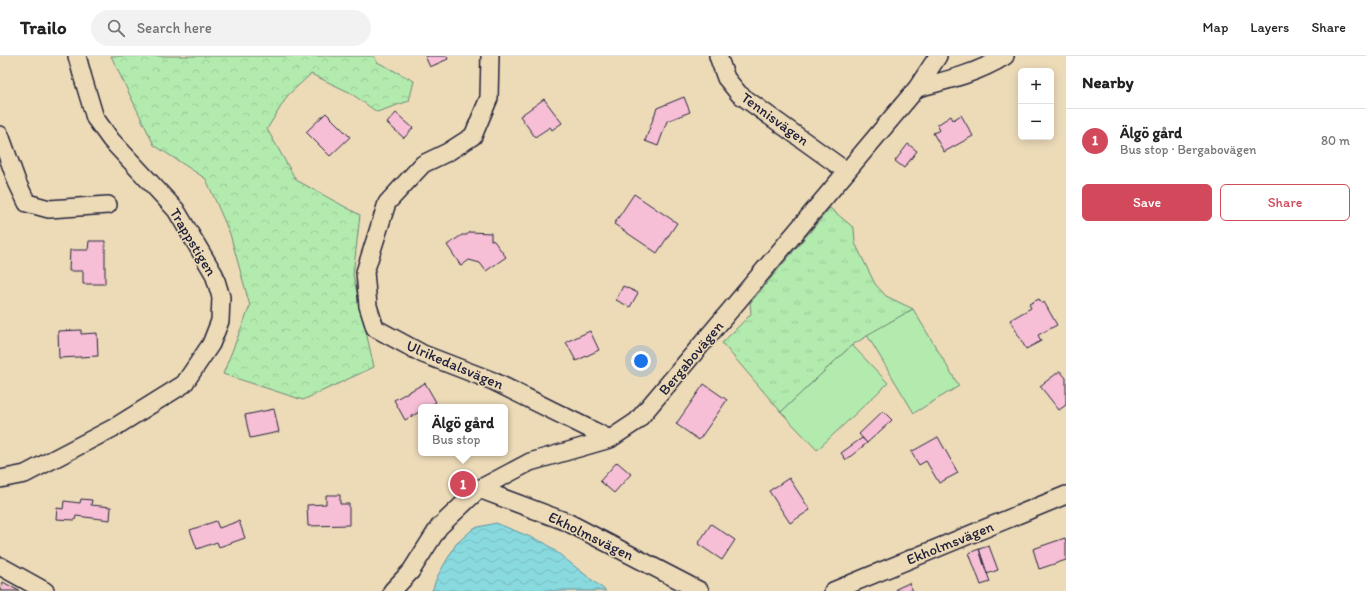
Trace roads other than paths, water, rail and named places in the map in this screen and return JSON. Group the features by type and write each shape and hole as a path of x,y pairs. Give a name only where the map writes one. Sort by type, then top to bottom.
{"street":[{"name":"Trappstigen","path":"0,479 25,474 115,427 184,384 211,344 220,321 221,297 214,274 176,210 111,140 95,118 82,78 77,56"},
{"name":"Ulrikedalsvägen","path":"490,56 489,98 473,136 448,152 423,164 387,203 365,272 368,306 375,328 423,354 493,381 610,439"},
{"name":"Tennisvägen","path":"718,56 726,78 739,94 846,171"},
{"name":"Bergabovägen","path":"392,591 411,571 439,527 479,489 530,462 610,439 637,421 917,88 938,56"},
{"path":"917,88 962,76 996,62 1005,56"},
{"path":"0,135 17,182 27,202 48,209 108,205"},
{"name":"Ekholmsvägen","path":"479,489 567,522 700,591"},
{"name":"Ekholmsvägen","path":"833,591 1066,495"},
{"path":"0,566 45,591"}],"water":[{"path":"496,523 545,543 606,591 432,591 437,577 456,544 474,528"}],"place":[{"name":"Älgö gård","path":"463,484"}]}
